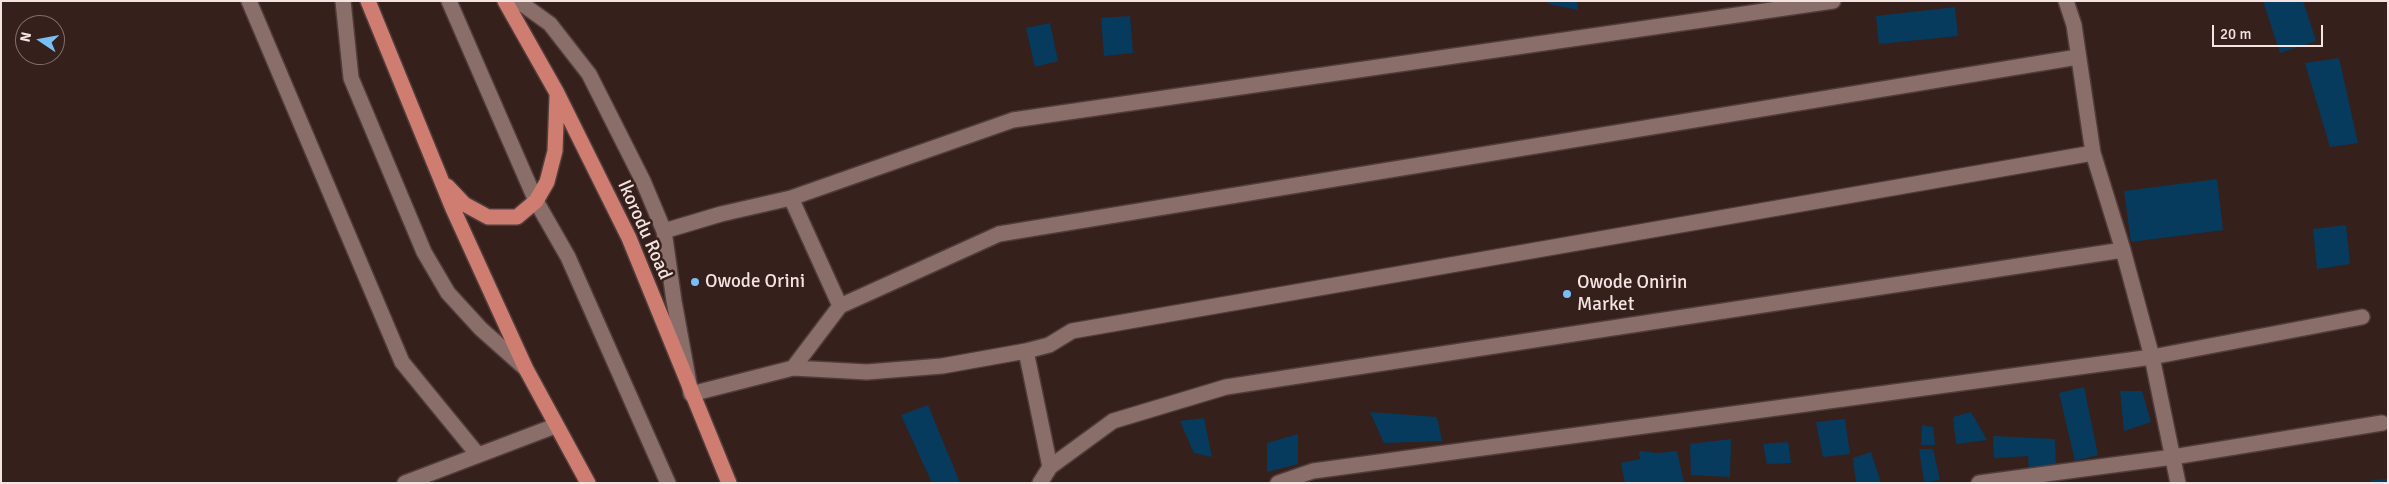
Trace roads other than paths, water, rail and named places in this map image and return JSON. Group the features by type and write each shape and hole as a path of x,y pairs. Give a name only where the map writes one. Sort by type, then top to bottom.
{"highway":[{"path":"368,1 440,180 526,369 555,426 588,483"},
{"name":"Ikorodu Road","path":"506,1 557,94 630,238 729,483"},
{"path":"440,180 464,204 488,217 517,217 536,201 547,182 556,151 557,94"}],"lane":[{"path":"249,1 402,362 478,455"},
{"path":"344,1 351,78 424,252 448,293 481,329 526,369"},
{"path":"449,1 536,201 568,257 668,483"},
{"path":"518,1 550,24 589,74 643,181 664,232 674,300 692,394 793,368 867,372 942,366 1026,351 1049,344 1072,331 2093,153"},
{"path":"664,232 721,214 791,198 1013,120 1833,1"},
{"path":"2066,1 2074,24 2093,153 2124,250 2152,357 2178,483"},
{"path":"793,368 840,306 999,234 2078,57"},
{"path":"791,198 840,306"},
{"path":"1040,483 1050,467 1113,421 1226,387 2124,250"},
{"path":"1278,483 1313,471 2152,357 2362,317"},
{"path":"1026,351 1050,467"},
{"path":"1979,483 2173,457 2382,423"},
{"path":"405,483 555,426"}],"place":[{"name":"Owode Orini","path":"695,282"},
{"name":"Owode Onirin Market","path":"1567,294"}]}
